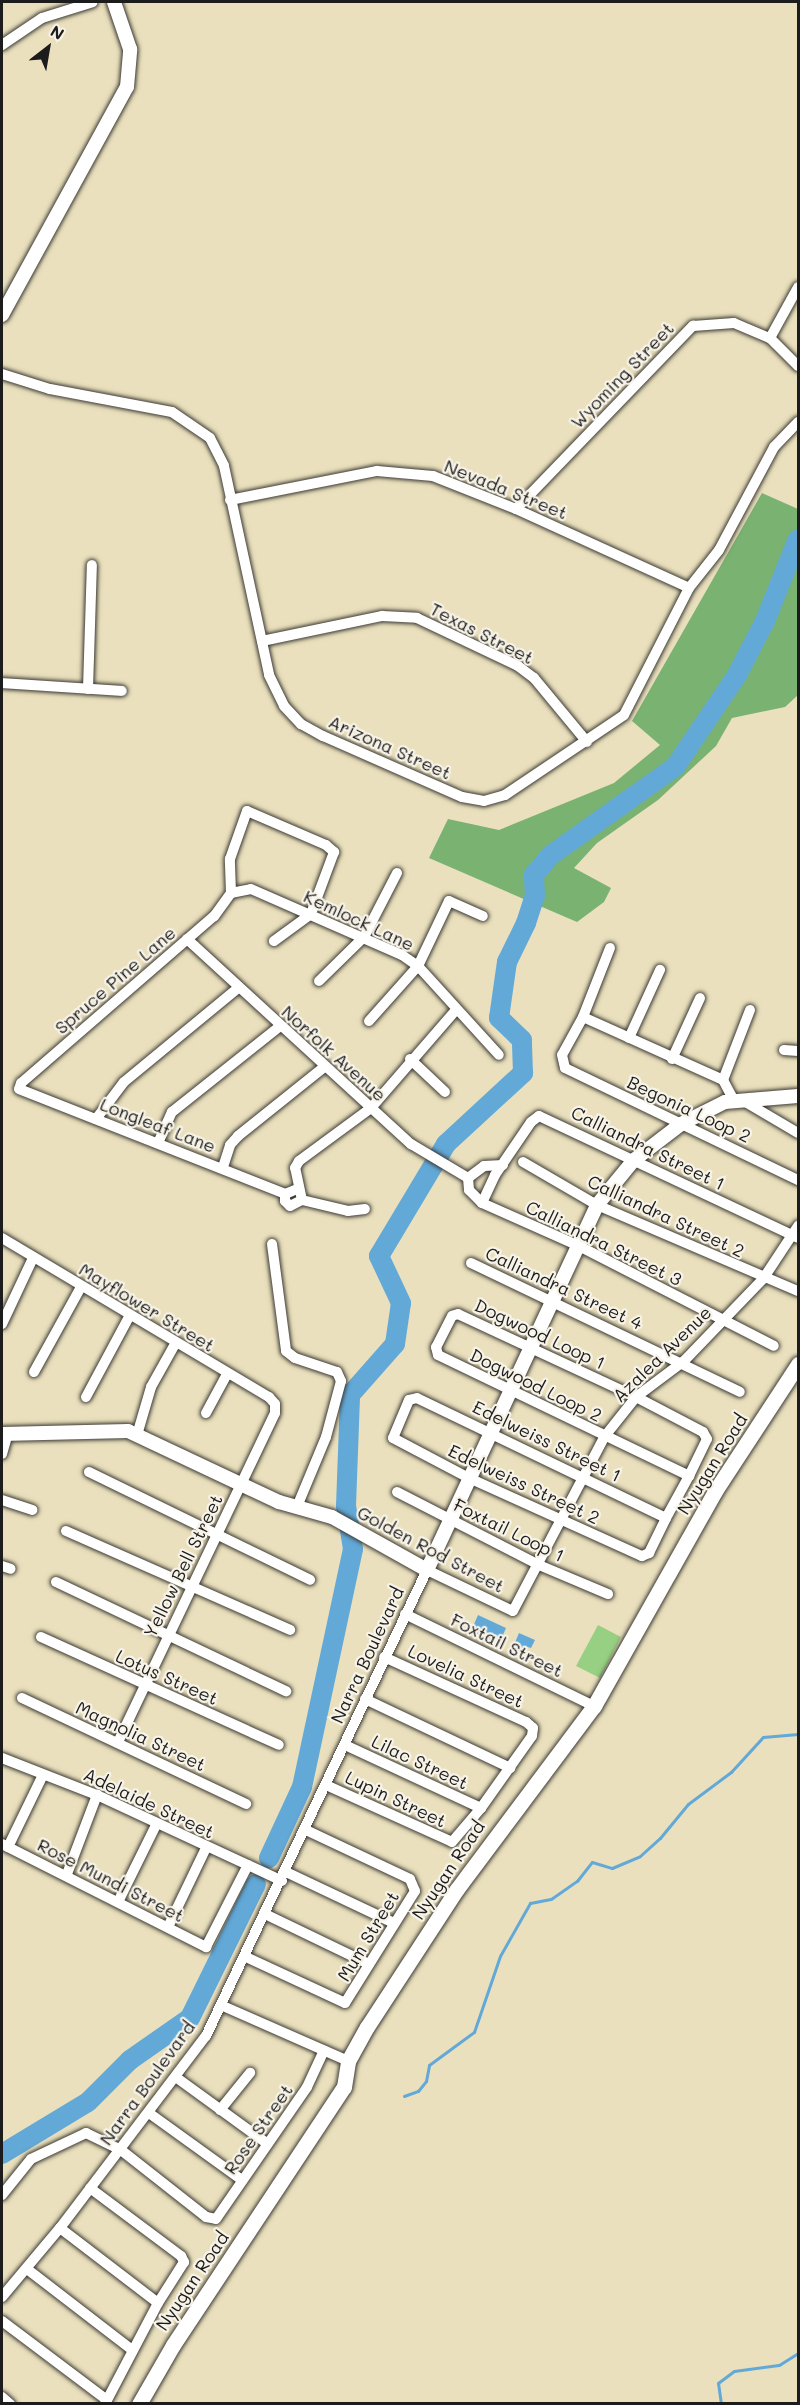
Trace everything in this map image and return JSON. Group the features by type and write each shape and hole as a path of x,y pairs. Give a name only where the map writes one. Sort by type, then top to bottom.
{"main road":[{"name":"Nyugan Road","path":"139,2403 173,2345 344,2086 348,2061 489,1841 594,1706 715,1491 798,1364"}],"street":[{"path":"2,45 42,18 93,2"},
{"path":"2,315 127,87 130,49 114,2"},
{"path":"770,338 798,287"},
{"name":"Wyoming Street","path":"516,509 693,326 734,323 770,338 798,366"},
{"name":"Arizona Street","path":"2,374 50,390 172,412 194,423 210,438 224,466 269,675 284,706 301,724 462,797 484,801 505,795 624,715 689,588 719,550 774,447 798,422"},
{"name":"Nevada Street","path":"230,500 377,471 433,476 516,509 689,588"},
{"path":"88,689 92,565"},
{"name":"Texas Street","path":"262,640 382,616 417,618 518,666 534,678 587,742"},
{"path":"2,683 122,691"},
{"path":"231,893 230,859 242,817 247,811 254,812 334,852 311,914 274,941"},
{"path":"319,981 364,937 397,873"},
{"name":"Kemlock Lane","path":"231,893 250,889 364,937 418,966 499,1055"},
{"name":"Spruce Pine Lane","path":"20,1089 21,1083 214,916 231,893"},
{"path":"369,1021 418,966 449,901 483,916"},
{"name":"Norfolk Avenue","path":"188,939 238,988 370,1108 428,1155 466,1176"},
{"path":"610,948 583,1017 723,1080 738,1100 798,1132"},
{"path":"630,1038 660,970"},
{"path":"96,1119 124,1082 238,988"},
{"path":"672,1059 700,998"},
{"path":"365,1209 348,1211 302,1200 297,1189 295,1168 299,1161 370,1108 410,1059 456,1010"},
{"path":"723,1080 750,1010"},
{"name":"Begonia Loop 2","path":"583,1017 562,1055 565,1068 798,1180"},
{"path":"159,1143 172,1112 280,1026"},
{"path":"784,1050 798,1051"},
{"path":"410,1059 445,1092"},
{"path":"224,1167 230,1145 238,1136 324,1067"},
{"name":"Longleaf Lane","path":"20,1089 224,1167 285,1194 285,1201 290,1206 302,1200"},
{"name":"Narra Boulevard","path":"2,2297 60,2228 177,2078 223,2006 267,1915 364,1699 532,1350 577,1245 597,1205 634,1160 681,1124 738,1100 798,1096"},
{"name":"Calliandra Street 1","path":"503,1166 531,1122 540,1116 797,1233"},
{"name":"Calliandra Street 2","path":"523,1162 597,1205 763,1279 798,1291"},
{"path":"484,1166 503,1166 482,1203 470,1190 466,1176 484,1166"},
{"path":"285,1194 297,1189"},
{"name":"Calliandra Street 3","path":"482,1203 577,1245 774,1346"},
{"name":"Azalea Avenue","path":"513,1611 605,1436 636,1397 684,1361 763,1279 797,1233"},
{"name":"Mayflower Street","path":"2,1238 175,1344 269,1397 275,1404"},
{"path":"272,1244 286,1351 295,1358 337,1372 341,1381 326,1437 299,1502"},
{"path":"2,1324 33,1258"},
{"name":"Calliandra Street 4","path":"471,1263 684,1361 740,1392"},
{"path":"34,1372 81,1287"},
{"name":"Dogwood Loop 1","path":"435,1351 454,1314 636,1397 706,1436 689,1476"},
{"path":"86,1397 130,1315"},
{"path":"137,1435 151,1387 175,1344"},
{"name":"Dogwood Loop 2","path":"435,1351 512,1392 689,1476"},
{"path":"206,1413 226,1374"},
{"name":"Edelweiss Street 1","path":"393,1438 413,1397 666,1518"},
{"name":"Yellow Bell Street","path":"118,1742 275,1413 275,1404"},
{"name":"Golden Rod Street","path":"4,1435 128,1431 267,1493 299,1502 376,1540 427,1570 513,1611"},
{"path":"2,1454 4,1435"},
{"name":"Edelweiss Street 2","path":"393,1438 469,1478 642,1556 650,1553 666,1518"},
{"path":"89,1472 310,1580"},
{"path":"666,1518 689,1476"},
{"name":"Foxtail Loop 1","path":"397,1492 539,1565 608,1594"},
{"name":"Golden Rod Street","path":"267,1493 279,1502 328,1516"},
{"path":"2,1500 32,1510"},
{"path":"66,1531 290,1630"},
{"path":"56,1582 286,1691"},
{"name":"Foxtail Street","path":"405,1614 594,1706"},
{"name":"Lotus Street","path":"41,1637 279,1745"},
{"name":"Lovelia Street","path":"384,1657 533,1728 510,1768"},
{"name":"Magnolia Street","path":"22,1698 246,1804"},
{"path":"364,1699 510,1768 481,1808"},
{"name":"Lilac Street","path":"345,1745 481,1808"},
{"name":"Adelaide Street","path":"2,1758 97,1795 206,1848 248,1865 284,1876 394,1923"},
{"path":"5,1845 43,1775"},
{"name":"Lupin Street","path":"326,1785 452,1842 481,1808"},
{"path":"67,1874 97,1795"},
{"path":"118,1902 156,1825"},
{"name":"Mum Street","path":"246,1957 345,2003 415,1890 415,1884 306,1830"},
{"name":"Rose Mundi Street","path":"5,1845 67,1874 206,1947 248,1865"},
{"path":"168,1927 206,1848"},
{"path":"267,1915 369,1964"},
{"path":"223,2006 348,2061"},
{"name":"Rose Street","path":"121,2150 211,2221 307,2087 324,2051"},
{"path":"220,2110 250,2073"},
{"path":"177,2078 268,2144"},
{"path":"149,2113 242,2180"},
{"path":"2,2195 31,2159 86,2133 121,2150"},
{"path":"2,2321 106,2402 158,2302 184,2262 181,2256 90,2188"},
{"path":"60,2228 158,2302"},
{"path":"27,2269 132,2350"}],"green space":[{"path":"762,493 798,509 798,695 785,707 732,718 716,746 658,800 597,843 574,868 611,888 604,902 577,922 429,858 448,819 499,830 614,783 660,745 632,721"},
{"path":"598,1625 621,1637 600,1678 576,1666"}],"water":[{"path":"478,1615 506,1628 499,1644 471,1631"},
{"path":"519,1633 535,1640 531,1648 524,1646 520,1656 511,1652"}],"waterway":[{"path":"269,1858 302,1787 353,1549 346,1506 350,1395 395,1344 401,1303 379,1256 446,1144 523,1073 522,1040 499,1018 507,962 526,923 535,896 534,875 551,855 675,767 737,675 765,621 798,539"},
{"path":"404,2096 418,2091 426,2081 429,2065 474,2032 500,1956 530,1903 551,1899 577,1881 592,1862 612,1868 640,1856 660,1838 688,1804 731,1772 763,1737 798,1734"},
{"path":"2,2154 88,2102 130,2060 190,2018 256,1884"},
{"path":"721,2404 718,2383 734,2371 779,2365 798,2353"}]}
